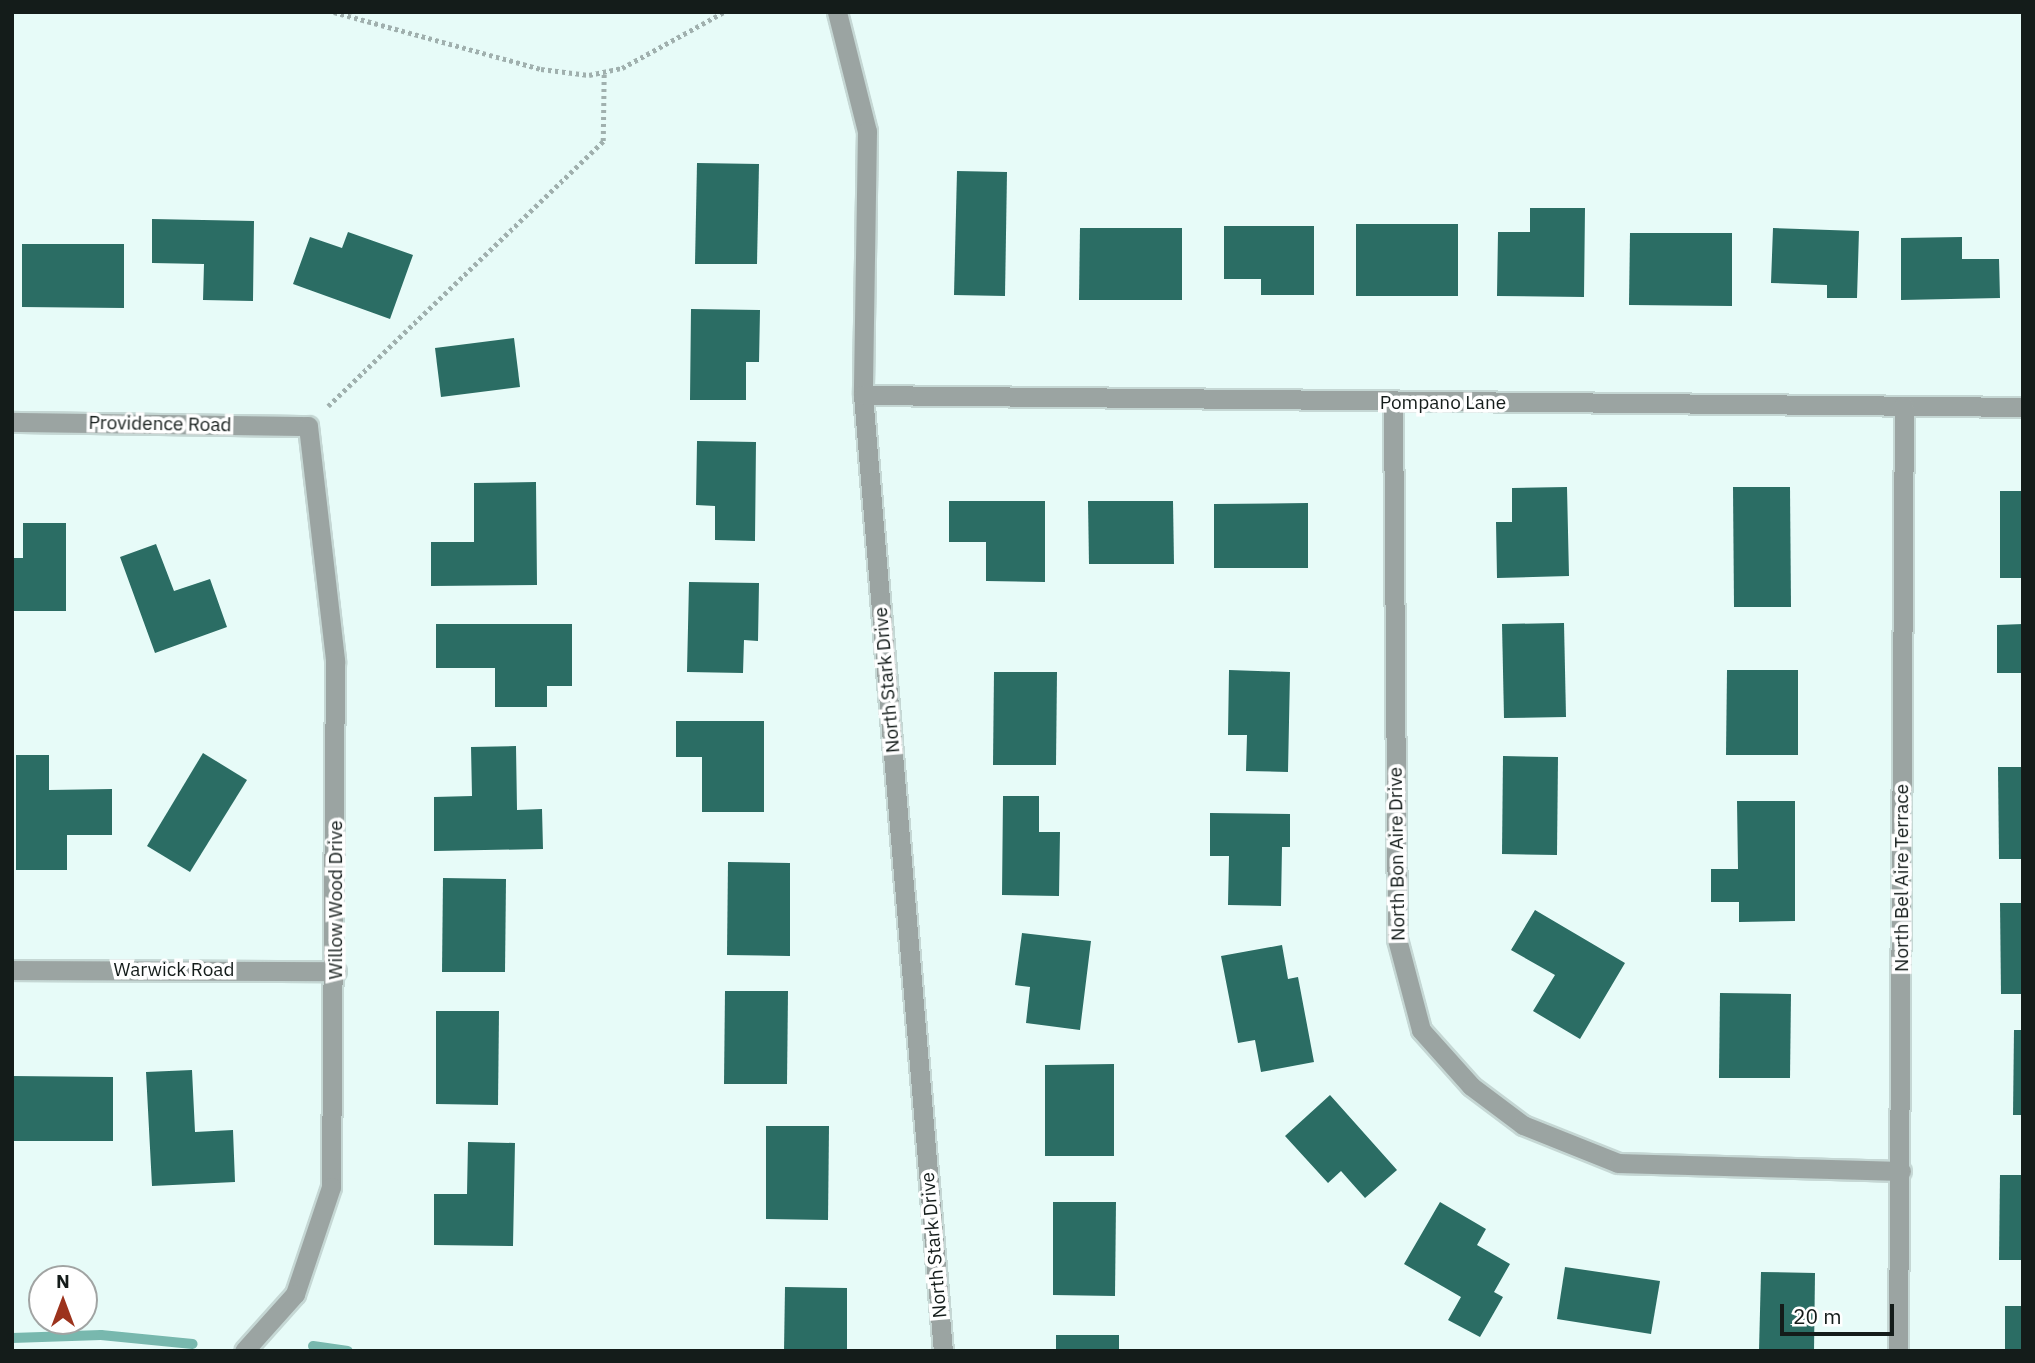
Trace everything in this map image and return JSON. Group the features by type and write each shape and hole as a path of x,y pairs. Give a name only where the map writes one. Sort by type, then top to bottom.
{"street":[{"name":"North Stark Drive","path":"837,12 867,131 863,396 943,1351"},
{"name":"Pompano Lane","path":"863,396 2023,407"},
{"name":"North Bon Aire Drive","path":"1393,402 1396,939 1421,1030 1471,1086 1523,1125 1618,1163 1900,1171"},
{"name":"North Bel Aire Terrace","path":"1898,1351 1904,406"},
{"name":"Providence Road","path":"12,422 308,426"},
{"name":"Willow Wood Drive","path":"244,1351 295,1294 331,1187 336,971 335,662 308,426"},
{"name":"Warwick Road","path":"12,970 336,971"}],"path":[{"path":"334,12 541,69 604,73 724,12"},
{"path":"308,426 603,141 604,73"}],"building":[{"path":"697,163 759,164 757,264 695,264"},
{"path":"957,171 1007,172 1005,296 954,295"},
{"path":"1530,208 1585,208 1584,297 1497,296 1498,232 1530,232"},
{"path":"152,219 254,221 253,301 203,300 204,264 152,263"},
{"path":"1356,224 1458,224 1458,296 1356,296"},
{"path":"1224,226 1314,226 1314,295 1261,295 1261,279 1224,279"},
{"path":"1080,228 1182,228 1182,300 1079,300"},
{"path":"1773,228 1859,231 1857,298 1827,298 1827,285 1771,283"},
{"path":"348,232 413,255 390,319 293,284 310,237 342,248"},
{"path":"1630,233 1732,233 1732,306 1629,305"},
{"path":"1962,237 1962,259 1999,259 2000,298 1901,300 1901,238"},
{"path":"22,244 124,244 124,308 22,307"},
{"path":"691,309 760,310 759,362 746,362 746,400 690,400"},
{"path":"514,338 520,387 441,397 435,348"},
{"path":"697,441 756,442 755,541 715,540 715,506 696,505"},
{"path":"536,482 537,585 431,586 431,542 474,542 474,483"},
{"path":"1567,487 1569,576 1497,578 1496,522 1512,522 1512,488"},
{"path":"1733,487 1790,487 1791,607 1734,607"},
{"path":"2000,491 2023,491 2023,578 2000,578"},
{"path":"949,501 1045,501 1045,582 986,581 986,542 949,542"},
{"path":"1088,501 1173,501 1174,564 1089,564"},
{"path":"1308,503 1308,568 1214,568 1214,504"},
{"path":"23,523 66,523 66,611 12,611 12,558 23,558"},
{"path":"156,544 174,591 210,579 227,627 155,653 120,557"},
{"path":"689,582 759,583 758,641 744,640 743,673 687,672"},
{"path":"1564,623 1566,717 1504,718 1502,624"},
{"path":"436,624 572,624 572,686 547,686 547,707 495,707 495,668 436,668"},
{"path":"2023,624 2023,673 1997,673 1997,625"},
{"path":"1229,670 1290,672 1288,772 1246,771 1247,735 1228,735"},
{"path":"1727,670 1798,670 1798,755 1726,755"},
{"path":"994,672 1057,672 1056,765 993,765"},
{"path":"676,721 764,721 764,812 702,812 702,757 676,757"},
{"path":"516,746 517,810 542,809 543,849 434,851 434,797 472,796 471,747"},
{"path":"203,753 247,780 190,872 147,846"},
{"path":"16,755 49,755 49,790 112,789 112,835 67,835 67,870 16,870"},
{"path":"1503,756 1558,757 1557,855 1502,854"},
{"path":"1998,767 2023,767 2023,859 1999,859"},
{"path":"1003,796 1039,796 1039,832 1060,832 1059,896 1002,895"},
{"path":"1737,801 1795,801 1795,921 1739,922 1739,902 1711,902 1711,869 1738,869"},
{"path":"1210,813 1290,814 1290,847 1282,847 1281,906 1228,905 1229,856 1210,856"},
{"path":"728,862 790,863 790,956 727,955"},
{"path":"443,878 506,879 505,972 442,972"},
{"path":"2000,903 2023,903 2023,994 2001,994"},
{"path":"1535,910 1625,963 1580,1039 1533,1011 1555,975 1511,950"},
{"path":"1022,933 1091,941 1080,1030 1026,1023 1030,987 1015,985"},
{"path":"1282,945 1288,979 1298,977 1314,1062 1261,1072 1255,1040 1238,1043 1221,956"},
{"path":"725,991 788,991 787,1084 724,1084"},
{"path":"1720,993 1791,994 1790,1078 1719,1078"},
{"path":"436,1011 499,1011 498,1105 436,1104"},
{"path":"2014,1030 2023,1030 2023,1115 2013,1115"},
{"path":"1114,1064 1114,1156 1045,1156 1045,1065"},
{"path":"192,1070 195,1132 233,1130 235,1182 152,1186 146,1072"},
{"path":"12,1076 113,1077 113,1141 12,1141"},
{"path":"1330,1095 1397,1170 1365,1198 1341,1171 1328,1183 1285,1136"},
{"path":"766,1126 829,1126 828,1220 766,1219"},
{"path":"468,1142 515,1143 513,1246 434,1245 434,1194 467,1194"},
{"path":"2000,1175 2023,1175 2023,1260 1999,1260"},
{"path":"1053,1202 1116,1202 1115,1296 1053,1295"},
{"path":"1440,1202 1486,1229 1477,1245 1510,1264 1494,1292 1503,1297 1480,1337 1448,1320 1461,1297 1404,1264"},
{"path":"1565,1267 1660,1281 1651,1334 1557,1319"},
{"path":"1761,1272 1815,1273 1814,1351 1759,1351"},
{"path":"785,1287 847,1288 847,1351 784,1351"},
{"path":"2005,1306 2023,1306 2023,1351 2005,1351"},
{"path":"1056,1335 1119,1335 1119,1351 1056,1351"}],"waterway":[{"path":"12,1338 101,1335 193,1344"},
{"path":"313,1346 348,1351"}]}
